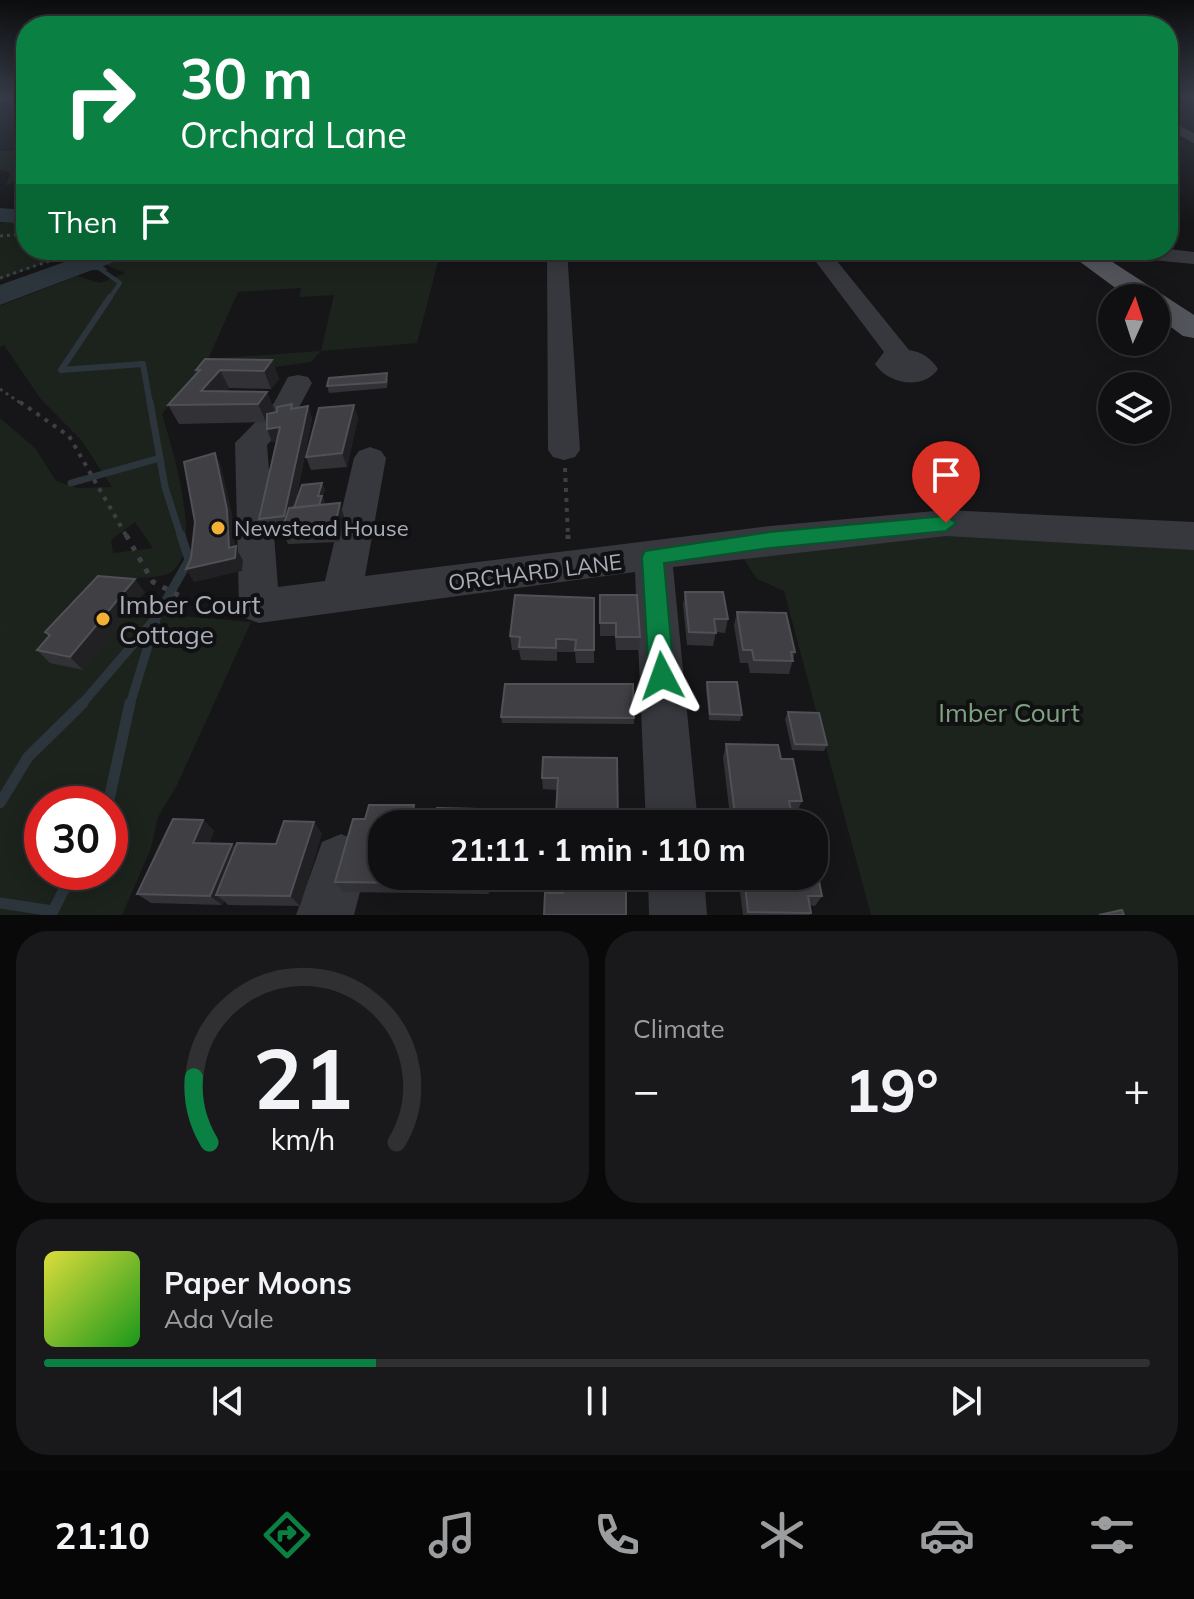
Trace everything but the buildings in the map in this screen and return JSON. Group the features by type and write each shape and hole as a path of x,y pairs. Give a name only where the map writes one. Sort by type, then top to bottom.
{"main road":[{"path":"1092,260 1127,284"},
{"path":"1170,313 1194,329"}],"street":[{"path":"557,260 564,450"},
{"path":"825,260 900,356"},
{"name":"ORCHARD LANE","path":"298,383 286,407 251,443 259,606 770,540 946,523 1194,536"},
{"path":"341,596 370,458"},
{"path":"653,557 671,810"},
{"path":"325,915 341,861"},
{"path":"677,890 678,915"}],"path":[{"path":"0,278 52,260"},
{"path":"0,389 69,436 153,582 211,612"},
{"path":"564,450 569,568"}],"green space":[{"path":"16,150 16,181 5,186 11,173 0,170 0,151"},
{"path":"0,223 16,223 16,260 53,260 0,280"},
{"path":"121,260 438,260 417,343 321,351 311,362 191,379 162,414 183,496 185,542 181,560 166,574 122,579 134,599 182,616 251,622 177,785 158,817 151,848 122,915 0,915 0,418 35,448 56,481 78,488 112,487 82,441 40,398 4,345 0,347 0,306 77,276 100,283 125,273 106,265","holes":["301,288 299,297 334,295 321,351 208,359 238,292","135,522 153,548 113,553 111,540"]},
{"name":"Imber Court","path":"946,523 1194,531 1194,915 871,915 784,591 757,579 743,558"}],"shaded area":[{"path":"70,260 121,260 103,266 108,270 92,270 0,305 0,285"}],"waterway":[{"path":"0,215 16,216"},
{"path":"96,266 120,283 109,299"},
{"path":"110,297 61,370 143,364 150,404"},
{"path":"150,402 160,458"},
{"path":"71,483 160,458"},
{"path":"160,458 165,487 181,537"},
{"path":"130,705 157,616 189,560 181,535"},
{"path":"81,705 155,619"},
{"path":"112,786 130,703"},
{"path":"0,803 28,757 81,705"},
{"path":"52,913 64,890"},
{"path":"0,903 53,911"}],"place":[{"name":"Newstead House","path":"218,528"},
{"name":"Imber Court Cottage","path":"103,619"}],"route":[{"path":"662,676 653,557 770,540 946,523"}]}
